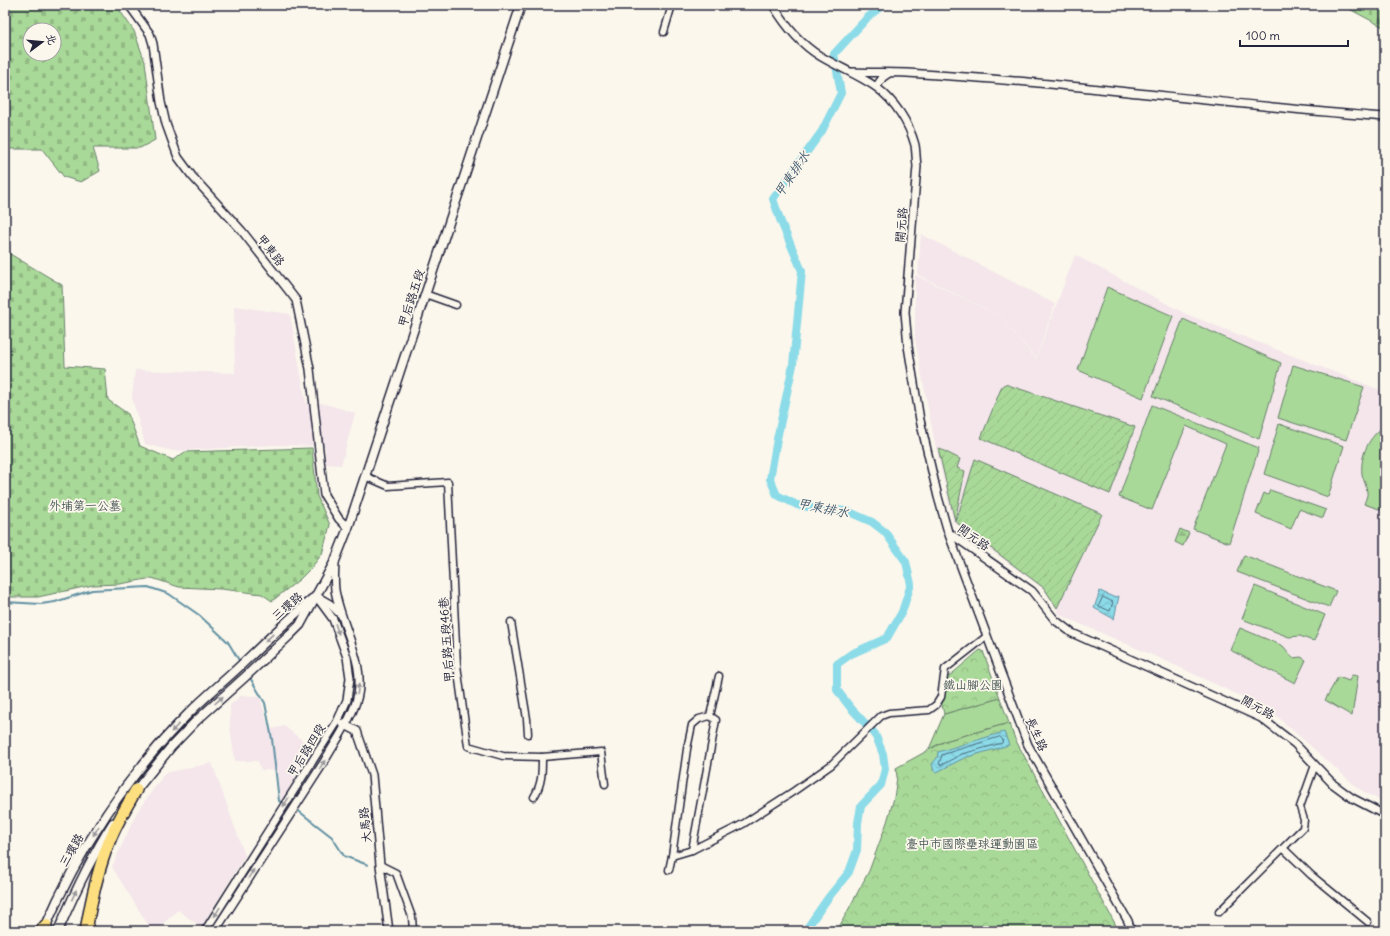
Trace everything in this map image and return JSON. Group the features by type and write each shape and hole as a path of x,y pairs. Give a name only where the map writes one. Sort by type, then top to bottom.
{"highway":[{"path":"86,931 98,872 109,841 136,790"}],"main road":[{"name":"甲后路五段","path":"316,596 335,561 348,528 521,5"},
{"name":"三環路","path":"44,929 65,886 109,809 144,763 190,712 316,596"},
{"name":"三環路","path":"58,931 92,858 112,824 136,790 171,747 196,721 290,635 305,617 316,596"}],"street":[{"name":"甲東路","path":"129,5 150,34 153,44 161,102 166,124 178,157 192,176 242,231 296,300 310,369 324,495 339,519 348,528"},
{"path":"664,32 672,5"},
{"name":"開元路","path":"773,5 780,18 792,33 821,57 876,88 901,113 915,145 916,173 905,312 908,346 920,420 948,532 1032,591 1055,620 1072,633 1261,718 1295,744 1333,784 1352,798 1385,815"},
{"path":"850,72 906,73 1053,84 1187,99 1383,116"},
{"path":"876,88 883,77 890,73"},
{"path":"425,294 456,305"},
{"name":"甲后路五段46巷","path":"365,476 388,486 448,482 457,665 468,746 503,756 542,757 601,752 605,784"},
{"name":"長生路","path":"948,532 1028,745 1128,921 1131,931"},
{"name":"甲后路四段","path":"215,931 346,726 357,702 359,683 358,666 341,615 336,594 335,561"},
{"name":"甲后路四段","path":"316,596 330,604 341,615"},
{"name":"甲后路四段","path":"205,931 337,722 347,700 350,678 346,657 333,619 316,596"},
{"path":"511,622 527,719 528,734"},
{"path":"672,856 692,850 743,824 794,791 831,765 881,716 889,713 929,710 936,705 941,698 945,669 986,636"},
{"path":"710,716 719,676"},
{"path":"670,870 687,749 692,725 699,719 710,716 716,720 692,850"},
{"name":"大馬路","path":"337,722 357,731 372,775 380,864 389,931"},
{"path":"534,797 540,788 542,776 542,757"},
{"path":"1219,912 1284,849 1303,828 1304,820 1300,807 1315,765"},
{"path":"1284,849 1311,875 1368,922"},
{"path":"380,864 396,873 412,917 413,931"}],"shaded area":[{"path":"921,234 1055,304 1036,358 998,315 918,275"},
{"path":"1075,255 1186,314 1385,392 1385,803 1359,789 1270,710 1166,661 1060,615 1044,590 953,522 934,439 915,339 915,275 998,315 1036,359"},
{"path":"234,306 290,314 306,403 322,403 355,413 341,465 326,464 325,446 273,445 173,451 145,444 132,398 135,370 235,373"},
{"path":"242,695 260,697 269,730 284,726 311,747 281,803 276,770 261,770 258,761 235,761 230,728 230,705"},
{"path":"212,763 245,856 201,927 178,910 155,931 152,931 112,867 137,812 165,773"}],"green space":[{"path":"5,5 116,5 134,31 145,62 155,140 140,148 93,148 100,171 81,182 64,177 42,149 5,149"},
{"path":"1342,5 1385,5 1385,28"},
{"name":"外埔第一公墓","path":"5,251 62,285 65,366 105,369 108,400 128,414 140,446 173,460 185,452 312,448 317,496 330,525 322,554 300,579 272,601 262,594 221,589 179,587 152,578 120,584 93,585 38,597 5,597"},
{"path":"1107,287 1173,316 1143,398 1078,370"},
{"path":"1183,319 1281,363 1259,439 1153,396"},
{"path":"1293,365 1364,387 1346,440 1278,418"},
{"path":"1005,384 1135,427 1110,494 981,438 1002,386"},
{"path":"1152,405 1259,448 1229,543 1193,529 1226,444 1186,426 1152,510 1119,497"},
{"path":"1279,424 1344,446 1328,497 1264,474"},
{"path":"1385,426 1385,511 1364,504 1367,493 1362,474 1362,460 1364,453 1374,435"},
{"path":"938,448 960,459 957,468 965,471 955,521"},
{"path":"975,459 1102,514 1057,608 1044,588 956,522"},
{"path":"1270,490 1326,510 1323,518 1299,509 1291,529 1256,514 1264,493 1268,495"},
{"path":"1180,529 1189,533 1183,546 1175,542"},
{"path":"1244,555 1336,591 1329,607 1237,572"},
{"path":"1255,586 1325,615 1314,641 1300,636 1289,637 1242,619"},
{"path":"1240,628 1283,646 1293,658 1301,657 1306,660 1295,683 1230,650"},
{"name":"鐵山腳公園","path":"980,650 983,651 1000,698 944,714 941,701 947,678"},
{"path":"1352,675 1358,676 1352,716 1325,700 1338,677 1349,681"},
{"path":"1000,698 1009,723 945,741 929,749 944,714"},
{"name":"臺中市國際壘球運動園區","path":"1009,723 1015,739 1119,931 837,931 869,871 887,822 894,798 897,777 896,768 945,741"}],"water":[{"path":"1100,591 1113,597 1119,596 1114,619 1094,608"},
{"path":"1004,732 1009,745 964,758 937,772 934,771 932,764 937,758 938,752"}],"waterway":[{"name":"甲東排水","path":"805,931 828,898 849,872 857,850 858,823 861,806 881,785 885,769 883,754 875,734 850,707 837,690 837,664 851,654 887,638 902,612 911,584 906,562 885,532 872,522 847,511 820,509 797,505 777,495 770,479 793,365 802,271 773,199 822,131 841,93 834,54 868,17 883,5"},
{"path":"5,602 41,604 55,602 92,590 148,587 169,594 199,615 228,642 240,662"},
{"path":"249,676 265,703 272,739 279,801 283,803"},
{"path":"296,809 332,837 344,856 368,865"}]}
